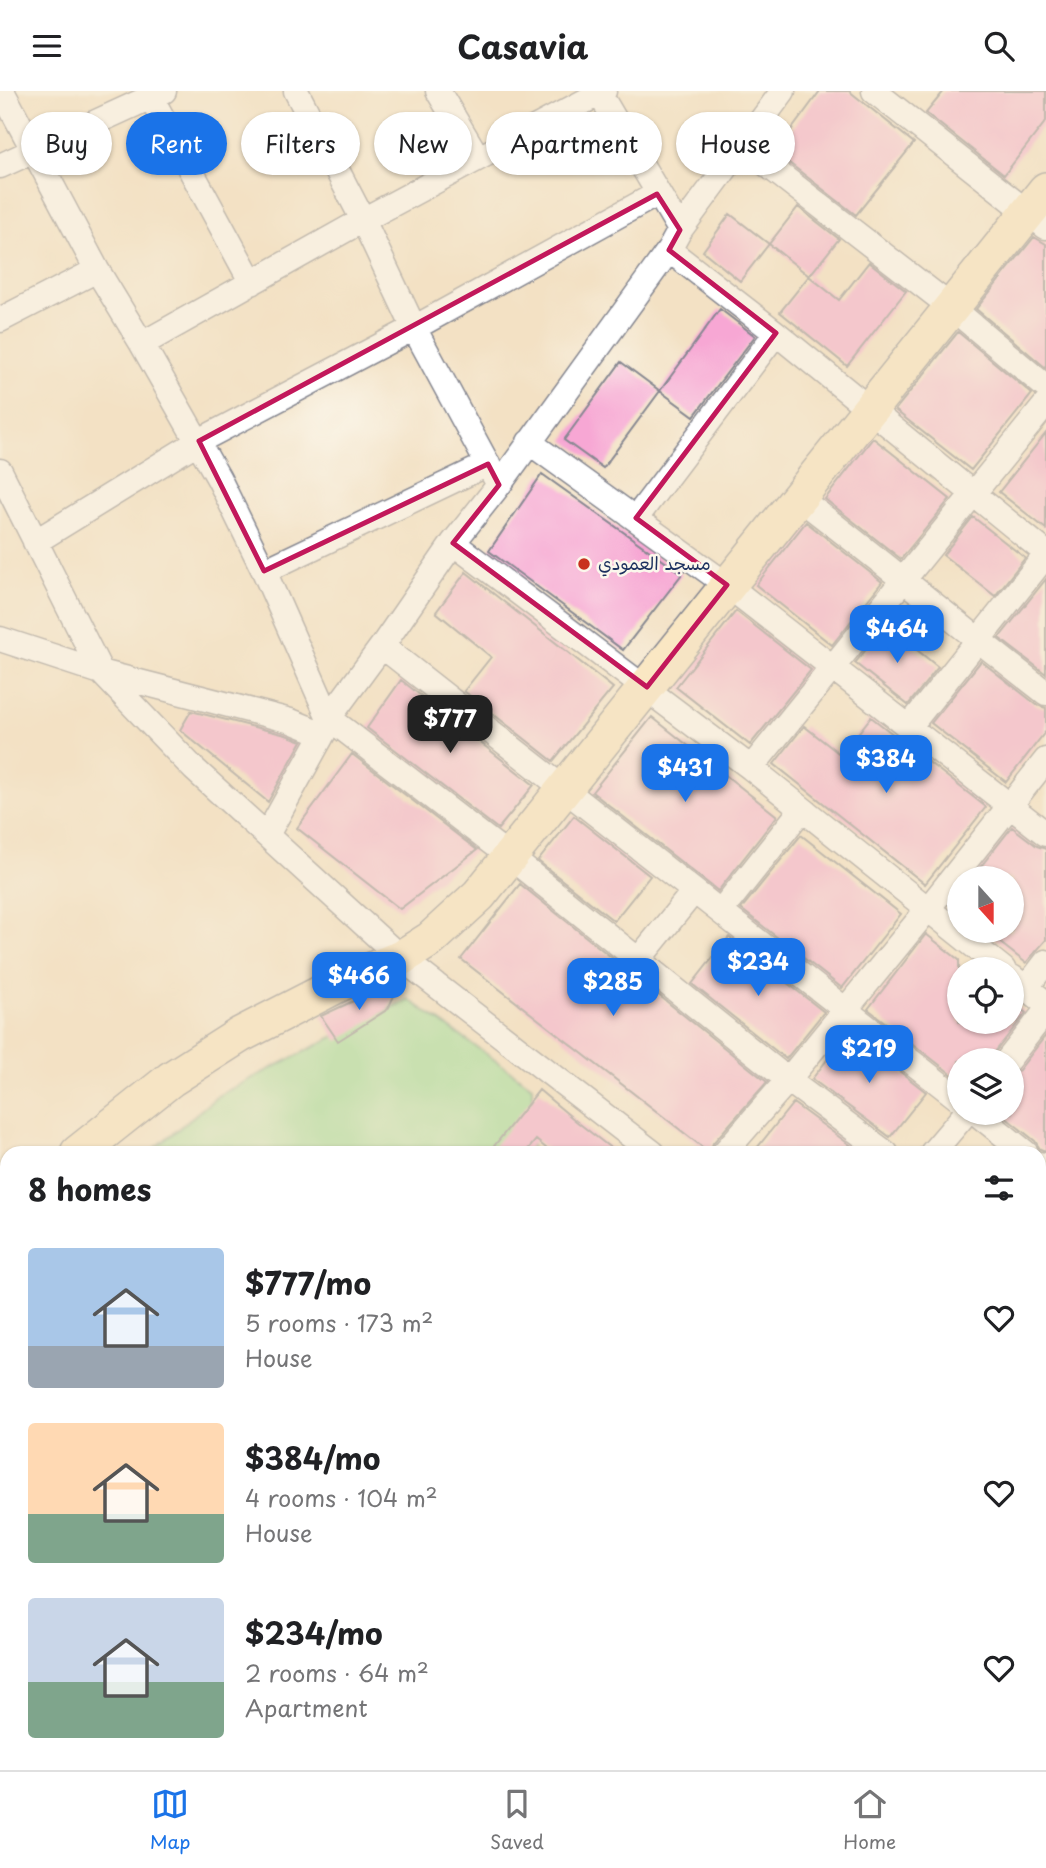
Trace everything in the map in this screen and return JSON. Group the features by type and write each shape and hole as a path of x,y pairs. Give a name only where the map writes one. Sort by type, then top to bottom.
{"main road":[{"path":"87,1146 170,1079 240,1035 347,979 401,958 457,918 479,895 565,789 951,307 1040,210"}],"street":[{"path":"2,91 21,130"},
{"path":"296,91 363,220 414,328 493,475"},
{"path":"438,91 478,158"},
{"path":"768,112 783,91"},
{"path":"874,91 1040,210"},
{"path":"142,344 363,220 600,92 657,194 674,240 776,333 1046,554 909,727"},
{"path":"112,115 158,94 252,283"},
{"path":"0,166 21,157"},
{"path":"45,175 97,270 199,441 264,571 326,726"},
{"path":"267,835 326,726 453,543 493,475 529,442 722,175"},
{"path":"780,175 951,307 1046,387"},
{"path":"35,543 199,441 414,328 657,194"},
{"path":"0,320 97,270"},
{"path":"636,518 776,333"},
{"path":"751,768 903,577 1046,404"},
{"path":"529,442 727,585 1046,834"},
{"path":"0,471 101,672 194,769 401,958 644,1146"},
{"path":"264,571 493,475"},
{"path":"799,498 903,577 1046,694"},
{"path":"453,543 647,687 988,957"},
{"path":"0,639 101,672 279,718 326,726 510,857 788,1080 877,1146"},
{"path":"382,646 947,1089"},
{"path":"730,1146 788,1080 1046,760"},
{"path":"721,911 803,810"},
{"path":"639,959 694,891"},
{"path":"1024,978 1046,962"},
{"path":"1024,986 1046,1003"},
{"path":"1017,1048 1046,1011"},
{"path":"938,1146 955,1125"},
{"path":"991,1125 1017,1146"}],"highlighted area":[{"path":"657,194 680,230 669,250 776,333 636,518 727,585 647,687 453,543 499,485 488,464 264,571 199,441"}],"green space":[{"path":"408,999 532,1086 532,1146 157,1146 219,1095"}],"building":[{"path":"820,91 849,91 914,143 856,215 795,168 795,125"},
{"path":"944,91 1046,91 1046,121 1004,175 926,113"},
{"path":"798,207 839,239 809,276 769,244"},
{"path":"730,214 769,244 740,281 703,251"},
{"path":"1034,237 1046,244 1046,368 976,309"},
{"path":"869,262 906,291 847,366 780,312 809,276 839,300"},
{"path":"720,309 755,336 694,416 660,391"},
{"path":"958,332 1032,394 971,470 895,410"},
{"path":"621,362 660,391 603,468 564,440"},
{"path":"1046,433 1046,529 999,492"},
{"path":"873,438 950,499 901,559 825,499"},
{"name":"مسجد العمودي","path":"542,474 682,574 623,650 489,551"},
{"path":"973,517 1025,558 995,596 943,555"},
{"path":"806,522 882,582 832,645 756,585"},
{"path":"466,572 613,688 553,761 464,691 491,657 436,612"},
{"path":"1046,579 1046,674 999,638"},
{"path":"736,611 811,670 750,745 676,687"},
{"path":"886,625 938,667 908,705 855,663"},
{"path":"981,661 1037,705 1046,708 1046,731 1006,782 931,723"},
{"path":"401,680 534,785 498,829 367,728"},
{"path":"191,711 302,741 268,802 180,730"},
{"path":"652,717 777,816 718,891 592,792"},
{"path":"871,717 986,807 925,884 774,764 804,726 841,755"},
{"path":"352,754 477,850 400,909 297,828"},
{"path":"574,816 650,876 614,921 538,861"},
{"path":"1012,827 1037,846 1046,849 1046,940 1026,963 1024,957 1018,957 1000,943 1024,943 1024,866 981,866"},
{"path":"801,835 901,914 842,988 741,909"},
{"path":"520,884 767,1082 712,1146 701,1146 461,959"},
{"path":"926,934 955,957 947,957 947,1034 1009,1034 998,1048 947,1048 947,1071 868,1009"},
{"path":"729,937 824,1012 786,1059 692,984"},
{"path":"388,985 398,987 388,1009 338,1041 321,1016"},
{"path":"849,1032 926,1092 890,1137 812,1079"},
{"path":"1046,1035 1046,1146 1038,1146 1015,1125 1024,1125 1024,1064"},
{"path":"539,1090 608,1146 543,1146 536,1140 531,1146 494,1146"},
{"path":"793,1103 851,1146 759,1146"}],"place":[{"name":"مسجد العمودي","path":"584,564"}]}
